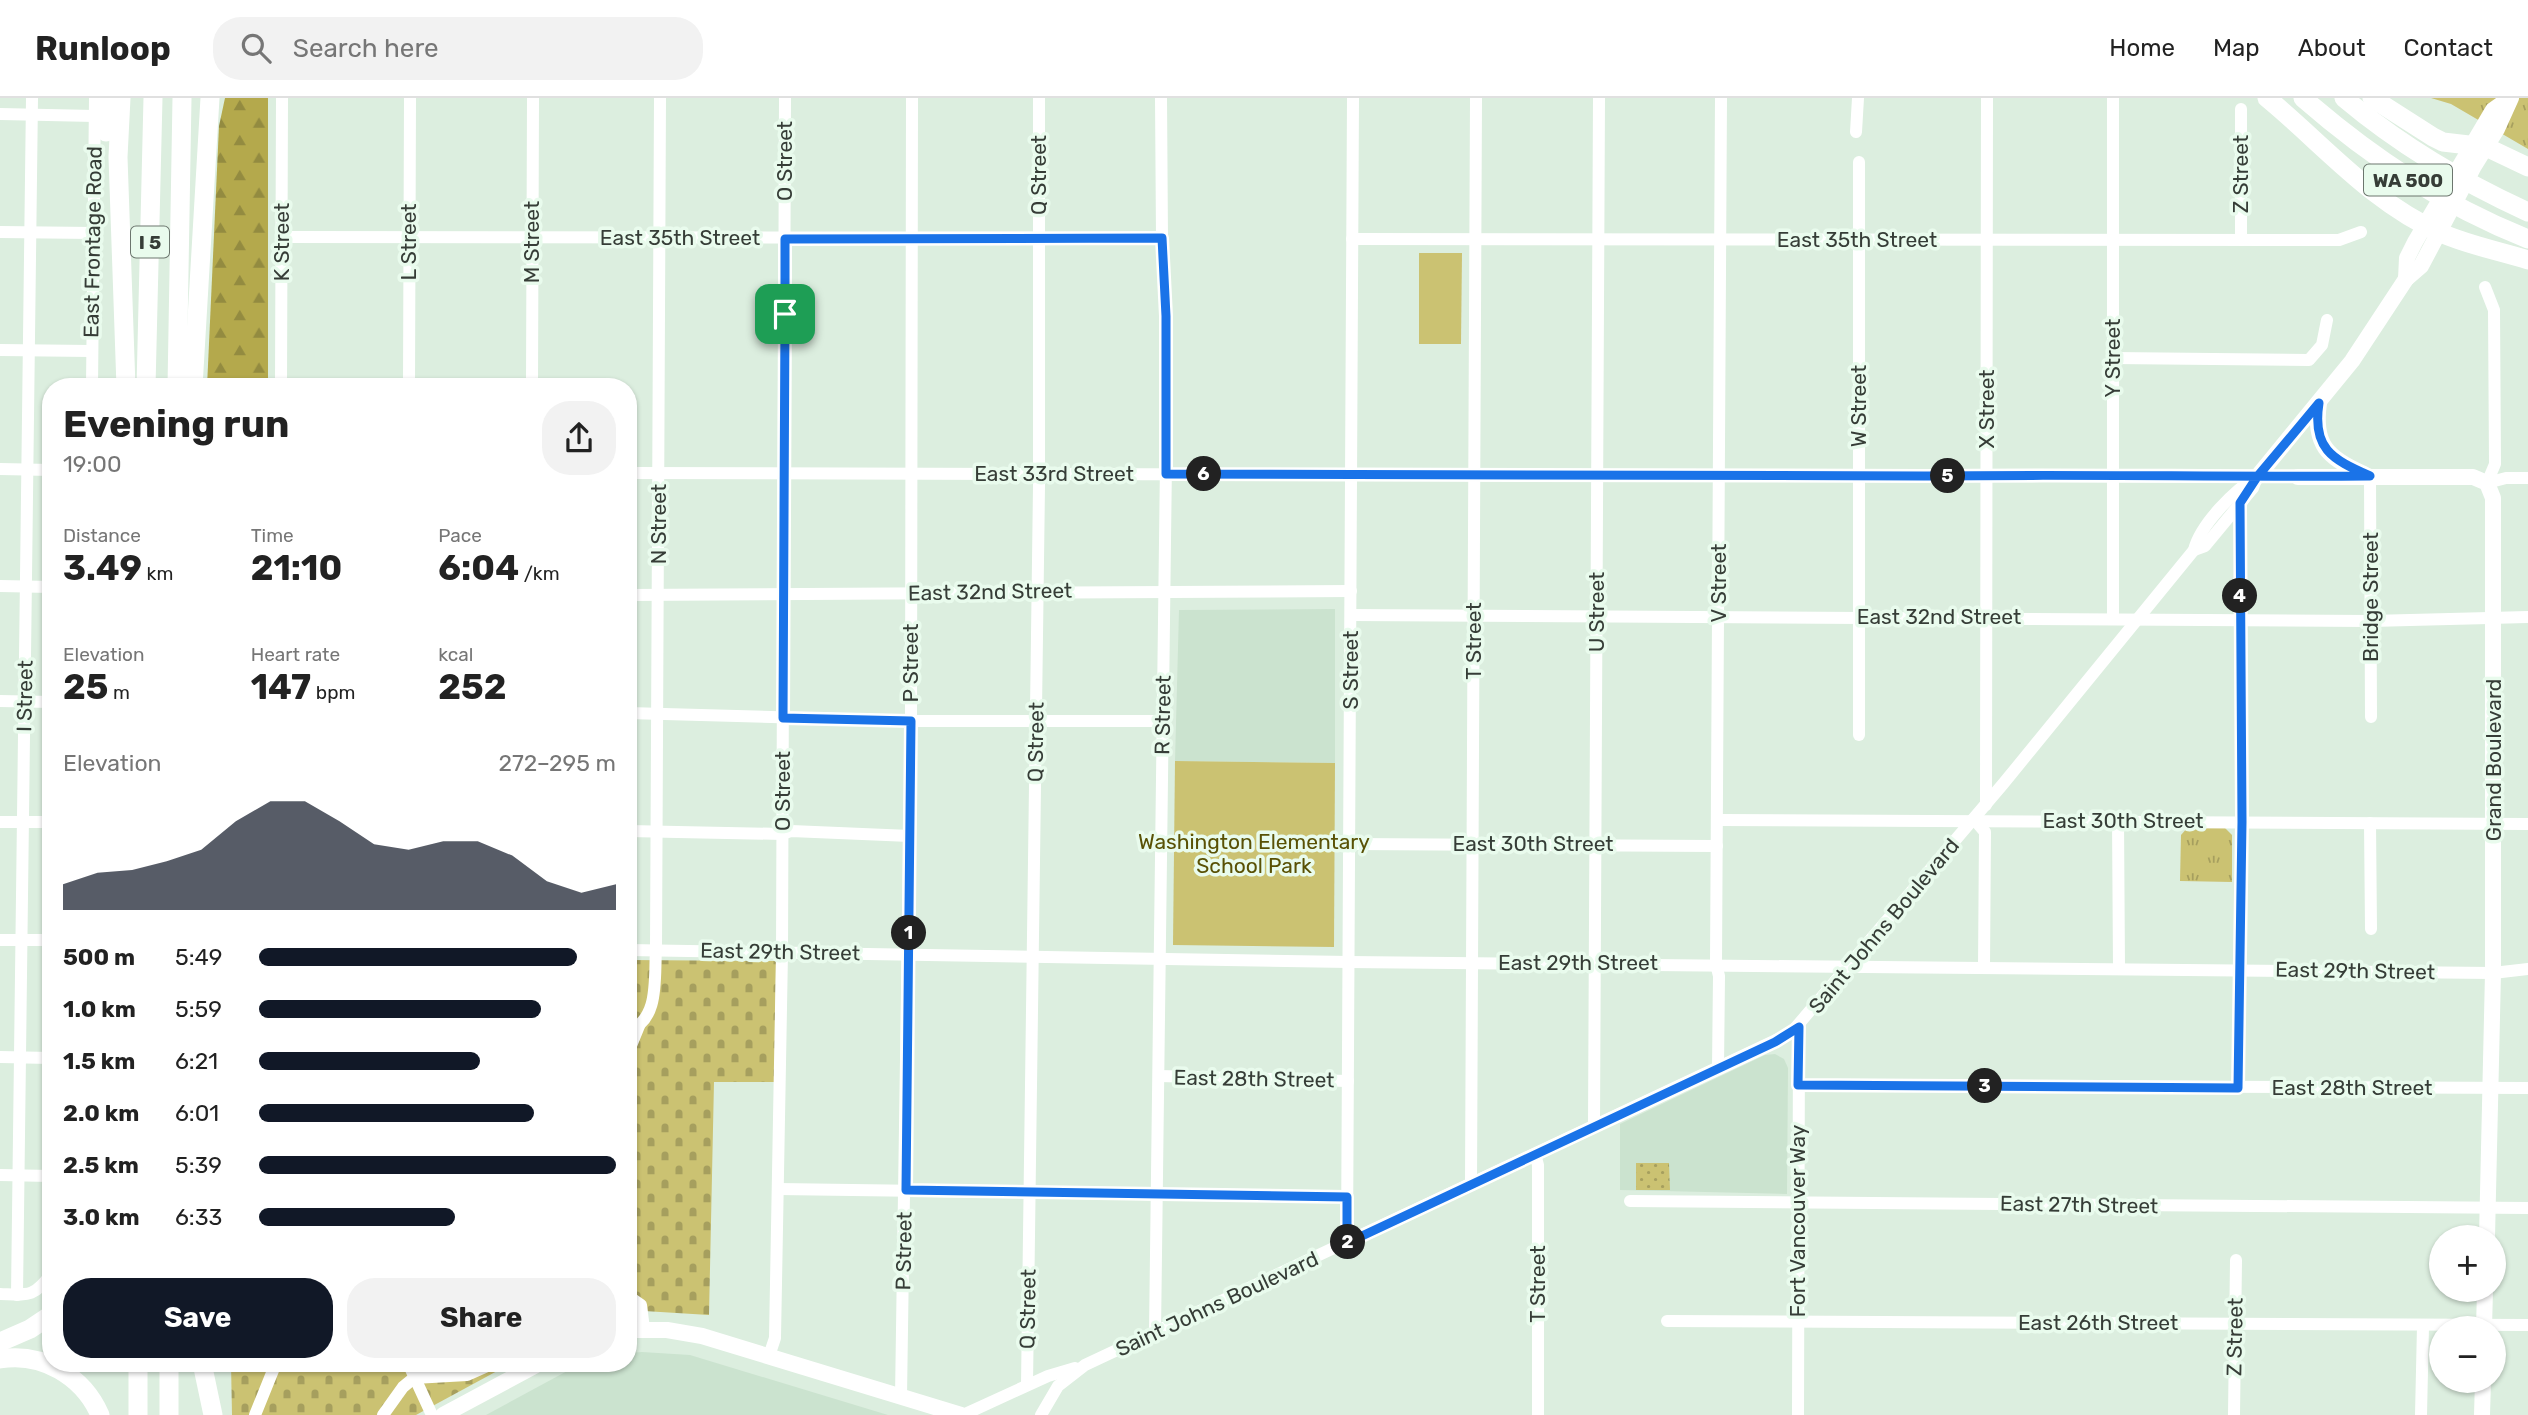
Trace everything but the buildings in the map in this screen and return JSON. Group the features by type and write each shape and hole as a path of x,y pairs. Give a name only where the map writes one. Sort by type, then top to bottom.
{"highway":[{"path":"106,98 108,183 124,321"},
{"path":"121,98 118,157 126,378"},
{"name":"I 5","path":"146,378 153,98"},
{"name":"I 5","path":"177,378 182,98"},
{"path":"194,378 207,132 212,98"},
{"path":"2267,98 2364,184 2436,221 2528,260"},
{"name":"WA 500","path":"2303,98 2401,175 2444,201 2528,239"},
{"name":"WA 500","path":"2344,98 2425,159 2467,185 2528,212"},
{"path":"2372,98 2432,137 2473,155 2528,167"},
{"path":"0,1342 42,1321"},
{"path":"0,1359 28,1358 42,1363"},
{"path":"64,1372 84,1389 100,1415"},
{"path":"138,1372 138,1415"},
{"path":"169,1372 169,1415"},
{"path":"204,1372 213,1415"}],"main road":[{"name":"Saint Johns Boulevard","path":"2257,477 2319,403 2389,307 2406,279 2421,266 2436,221 2473,155 2493,110 2511,98"},
{"path":"2319,403 2316,430 2321,443 2339,461 2370,476"},
{"name":"East 33rd Street","path":"2298,477 2473,477 2487,483"},
{"name":"Grand Boulevard","path":"2487,483 2494,506 2493,973 2487,1225"},
{"path":"637,1330 688,1333 962,1415"},
{"path":"443,1415 523,1372"},
{"path":"2482,1415 2483,1393"}],"street":[{"name":"I Street","path":"17,1295 32,98"},
{"name":"East Frontage Road","path":"92,378 95,98"},
{"name":"K Street","path":"281,378 282,98"},
{"name":"L Street","path":"409,378 410,98"},
{"name":"M Street","path":"532,378 533,98"},
{"name":"N Street","path":"637,1026 645,1020 653,996 656,950 660,98"},
{"name":"O Street","path":"769,1356 775,1338 782,953 785,98"},
{"name":"P Street","path":"901,1396 911,721 912,98"},
{"name":"Q Street","path":"1027,1385 1040,474 1039,98"},
{"name":"R Street","path":"1155,1333 1166,474 1166,316 1162,238 1161,98"},
{"name":"S Street","path":"1347,1243 1353,98"},
{"name":"T Street","path":"1471,1184 1476,98"},
{"name":"U Street","path":"1594,1125 1599,98"},
{"name":"V Street","path":"1718,1068 1719,976 1716,964 1721,98"},
{"path":"1856,132 1858,98"},
{"name":"X Street","path":"1986,805 1987,98"},
{"name":"Y Street","path":"2113,98 2113,617"},
{"name":"Z Street","path":"2241,108 2241,240"},
{"path":"0,114 95,116"},
{"name":"W Street","path":"1858,735 1859,162"},
{"path":"0,232 94,233"},
{"name":"East 35th Street","path":"1352,239 2339,240 2361,232"},
{"name":"East 35th Street","path":"282,237 1162,238"},
{"name":"Grand Boulevard","path":"2485,287 2494,310 2495,464 2487,483"},
{"path":"2113,358 2309,360 2322,345 2327,320"},
{"path":"0,350 92,351"},
{"path":"0,469 42,470"},
{"name":"East 33rd Street","path":"637,473 2298,477"},
{"name":"Bridge Street","path":"2370,476 2371,717"},
{"name":"Saint Johns Boulevard","path":"2194,550 2205,546 2257,477"},
{"name":"Saint Johns Boulevard","path":"1041,1415 1058,1386 1085,1366 1775,1042 1799,1027 1986,805 2194,550 2197,539 2238,487 2257,477"},
{"name":"East 33rd Street","path":"2487,483 2505,478 2528,478"},
{"path":"2238,1088 2237,970 2242,822 2240,503"},
{"path":"0,586 42,587"},
{"name":"East 32nd Street","path":"637,595 1351,591"},
{"name":"East 32nd Street","path":"1351,615 2139,617 2371,621 2528,617"},
{"path":"0,701 42,702"},
{"path":"637,713 911,721 1163,721"},
{"path":"1974,819 1985,832 1984,967"},
{"name":"East 30th Street","path":"1717,820 1974,819 2528,824"},
{"path":"2118,820 2119,968"},
{"path":"0,822 42,822"},
{"path":"2370,823 2371,929"},
{"path":"637,831 783,834 791,831 910,836"},
{"name":"East 30th Street","path":"1350,844 1717,846"},
{"path":"0,940 42,940"},
{"name":"East 29th Street","path":"637,950 1349,962 2493,973 2528,969"},
{"name":"Fort Vancouver Way","path":"1798,1415 1799,1027"},
{"path":"0,1057 42,1058"},
{"name":"East 28th Street","path":"1159,1076 1348,1081"},
{"name":"East 28th Street","path":"1798,1085 2528,1088"},
{"name":"T Street","path":"1535,1154 1538,1166 1538,1415"},
{"path":"0,1175 42,1176"},
{"path":"778,1189 1347,1197"},
{"name":"East 27th Street","path":"1630,1201 2528,1208"},
{"name":"Z Street","path":"2234,1415 2236,1260"},
{"path":"0,1294 32,1295 42,1287"},
{"path":"637,1302 641,1305 637,1325"},
{"name":"East 26th Street","path":"1667,1321 2429,1326"},
{"name":"East 26th Street","path":"2506,1326 2528,1325"},
{"path":"2421,1415 2423,1326"},
{"path":"962,1415 1027,1385 1085,1366"},
{"path":"255,1415 272,1372"},
{"path":"412,1372 432,1415"},
{"path":"383,1415 403,1387 414,1378 467,1375 474,1372"}],"shaded area":[{"path":"1335,609 1335,763 1175,761 1179,610"},
{"path":"1775,1054 1784,1059 1788,1068 1787,1194 1620,1190 1620,1124 1765,1055"},
{"path":"637,1352 690,1355 888,1415 486,1415 565,1372 637,1372"}],"green space":[{"path":"225,98 268,98 268,378 207,378 219,126"},
{"path":"2431,98 2528,98 2528,149 2451,104"},
{"path":"1419,253 1462,253 1461,344 1419,344"},
{"name":"Washington Elementary School Park","path":"1175,761 1335,763 1334,947 1173,945"},
{"path":"2223,826 2232,835 2232,882 2180,881 2181,835 2188,827"},
{"path":"637,960 776,961 775,1082 714,1082 709,1315 637,1311"},
{"path":"1636,1163 1669,1163 1670,1190 1636,1190"},
{"path":"231,1372 495,1372 416,1415 232,1415"}],"route":[{"path":"785,314 783,718 911,721 906,1190 1347,1197 1347,1243 1654,1096 1775,1042 1799,1027 1798,1085 2238,1088 2237,970 2242,822 2240,503 2253,488 2257,477 2319,403 2316,430 2321,443 2339,461 2370,476 2257,477 1166,474 1166,316 1162,238 785,239 785,314"}]}
